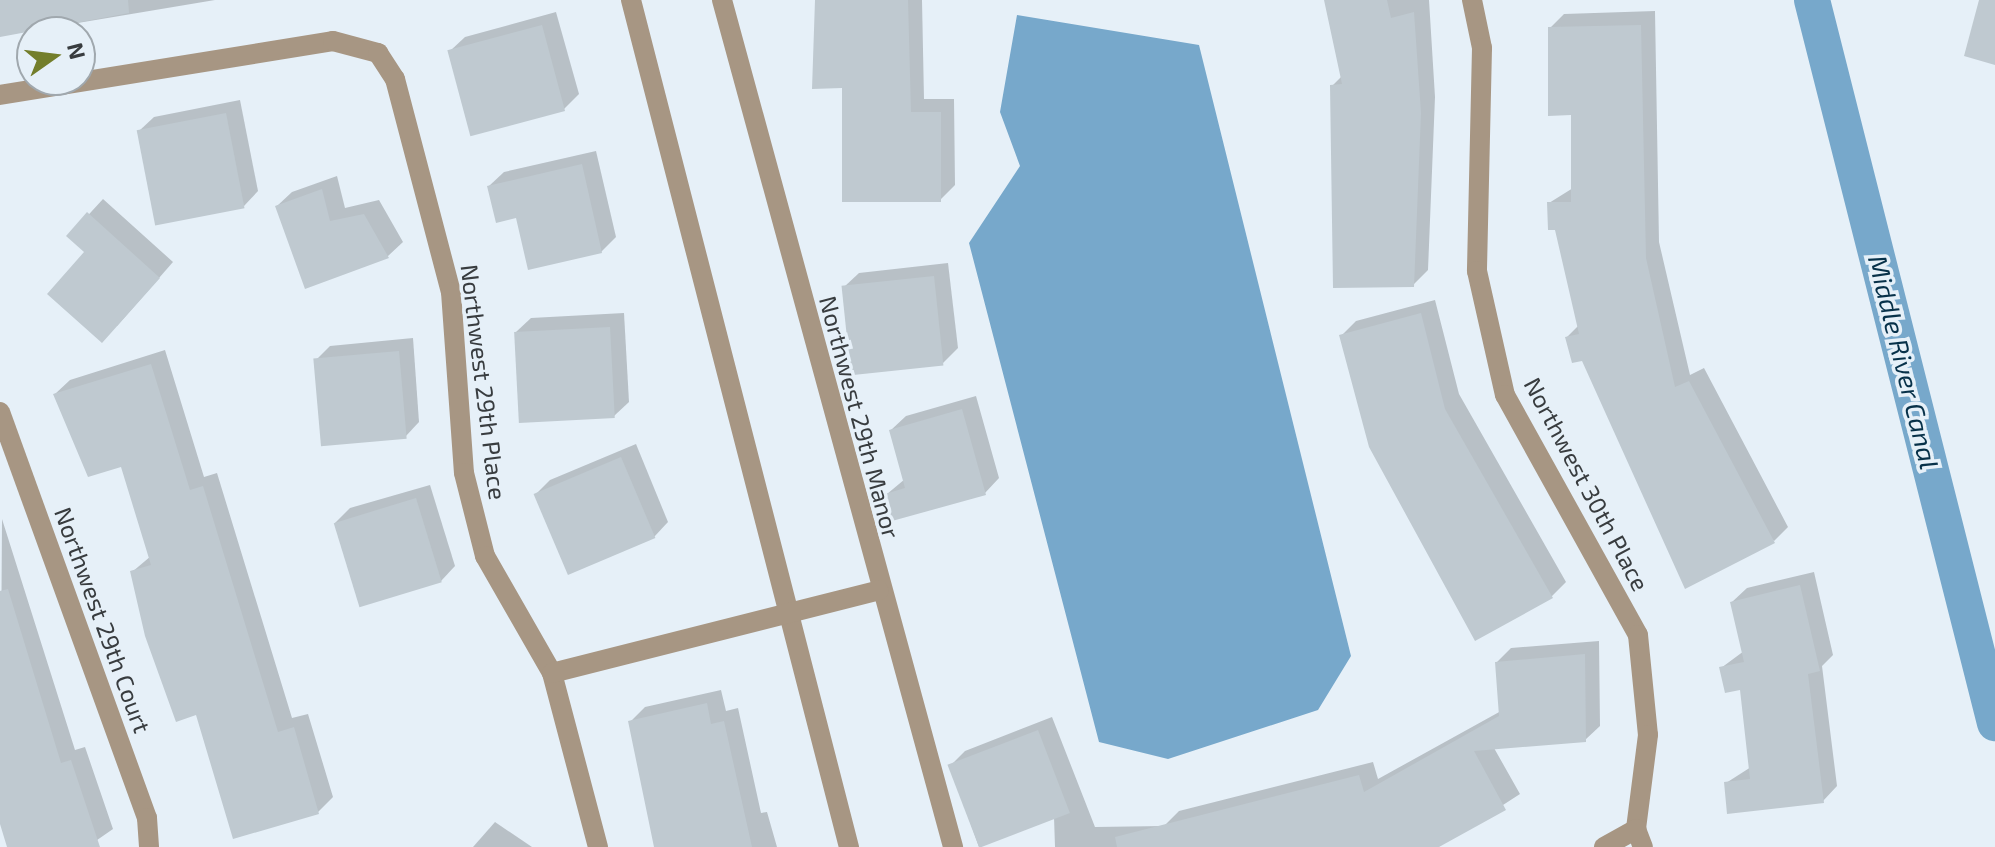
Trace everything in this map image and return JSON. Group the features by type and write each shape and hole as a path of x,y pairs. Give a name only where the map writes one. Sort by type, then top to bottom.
{"street":[{"path":"631,0 849,847"},
{"name":"Northwest 29th Manor","path":"722,0 879,590 953,847"},
{"name":"Northwest 30th Place","path":"1472,0 1482,48 1477,271 1505,395 1638,635 1648,735 1640,838"},
{"name":"Northwest 29th Place","path":"0,95 333,41 378,53 395,79 451,292 464,473 485,556 552,673 598,847"},
{"name":"Northwest 29th Court","path":"0,412 147,818 149,847"},
{"path":"552,673 879,590"},
{"path":"1604,847 1640,838"}],"water":[{"path":"1017,15 1199,45 1351,656 1318,710 1168,759 1099,742 969,243 1020,166 1000,112"}],"building":[{"path":"0,0 128,0 129,13 96,19 96,16 16,16 16,34 0,37"},
{"path":"815,0 908,0 911,112 941,112 941,202 842,202 842,88 812,89"},
{"path":"1324,0 1387,0 1391,18 1414,12 1421,113 1414,287 1333,288 1330,85 1342,84"},
{"path":"1979,0 1995,0 1995,65 1964,56"},
{"path":"542,25 565,111 470,136 447,50"},
{"path":"1641,25 1646,258 1675,387 1689,381 1775,543 1685,589 1582,361 1572,363 1565,337 1579,334 1555,230 1548,230 1547,202 1571,202 1571,115 1548,116 1548,27"},
{"path":"226,113 245,208 155,226 137,130"},
{"path":"582,164 602,253 528,270 516,218 496,223 487,186"},
{"path":"322,189 330,221 364,214 389,258 305,289 275,206"},
{"path":"87,212 160,278 102,343 47,294 84,252 66,236"},
{"path":"934,276 943,366 851,375 842,286"},
{"path":"1421,313 1445,409 1553,598 1475,641 1369,447 1339,335"},
{"path":"610,327 615,418 519,423 514,332"},
{"path":"399,351 407,439 321,446 313,358"},
{"path":"151,364 190,490 203,486 278,732 294,727 319,814 233,839 196,715 176,722 145,636 130,571 151,565 121,467 88,477 53,394"},
{"path":"962,409 986,495 892,521 885,494 905,488 889,430"},
{"path":"621,457 655,538 568,575 534,494"},
{"path":"416,498 442,582 359,607 334,523"},
{"path":"1800,585 1820,671 1808,674 1824,803 1727,814 1724,782 1750,779 1740,690 1725,693 1719,667 1744,662 1730,602"},
{"path":"8,589 61,763 71,760 100,847 7,847 0,824 0,591"},
{"path":"1585,654 1586,742 1474,751 1506,810 1439,847 1117,847 1115,837 1359,775 1364,792 1499,716 1495,662"},
{"path":"707,703 711,724 724,721 752,847 654,847 628,721"},
{"path":"1038,730 1070,813 979,847 947,765"}],"waterway":[{"name":"Middle River Canal","path":"1812,0 1995,723"}]}
